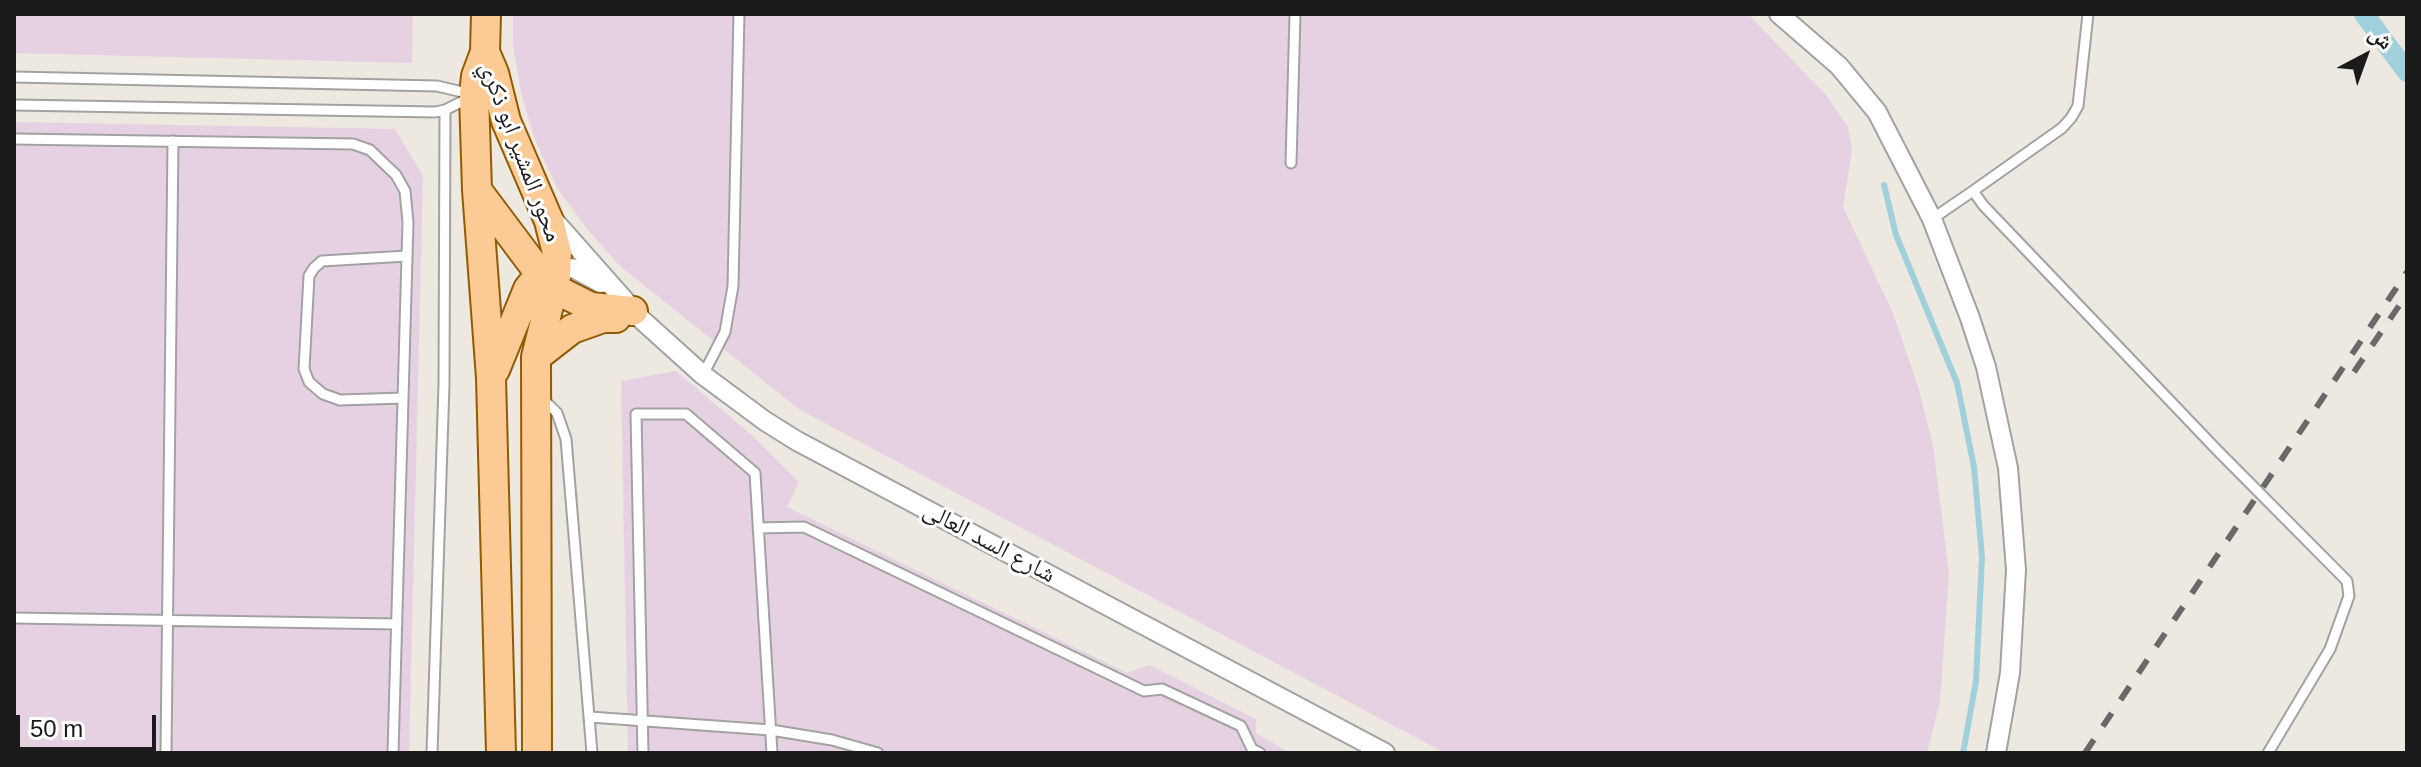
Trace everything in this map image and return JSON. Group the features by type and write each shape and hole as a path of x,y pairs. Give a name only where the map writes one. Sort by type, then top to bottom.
{"main road":[{"path":"485,52 486,14"},
{"name":"محور المشير ابو ذكري","path":"485,52 476,76 474,95 477,190 491,378 501,753"},
{"name":"محور المشير ابو ذكري","path":"485,52 494,73 506,121 554,236 536,357 537,753"},
{"path":"477,190 550,276 591,307 631,309"},
{"path":"491,378 528,289 550,276"},
{"path":"536,357 559,337 587,322 631,309"}],"street":[{"path":"1779,14 1839,66 1859,88 1892,139 1932,219 1986,367 2008,468 2016,570 2010,673 1996,753"},
{"name":"شارع السد العالى","path":"541,206 631,309 703,375 797,441 1385,753"}],"lane":[{"path":"703,375 725,332 733,286 739,14"},
{"path":"1291,163 1295,14"},
{"path":"1932,219 2062,128 2071,118 2078,106 2088,14"},
{"path":"14,77 437,86 474,95"},
{"path":"14,105 435,112 474,95"},
{"path":"432,753 444,384 445,110"},
{"path":"14,139 353,144 370,150 390,168 405,191 408,208 407,256 393,753"},
{"path":"166,753 173,141"},
{"path":"1973,191 2217,450 2347,581 2349,596 2330,649 2268,753"},
{"path":"403,398 340,400 323,394 309,382 304,369 309,276 314,268 322,261 407,256"},
{"path":"535,393 557,413 566,439 592,753"},
{"path":"643,753 636,414 686,414 755,473 772,753"},
{"path":"758,528 804,527 1144,691 1162,689 1241,726 1252,749 1260,753"},
{"path":"14,618 397,624"},
{"path":"590,717 771,730 832,740 878,753"}],"shaded area":[{"path":"14,14 413,14 412,63 14,53"},
{"path":"513,14 1748,14 1826,95 1848,127 1852,151 1843,207 1893,313 1919,390 1933,445 1949,573 1940,701 1927,753 1445,753 800,410 620,266 557,188 535,140 521,93 513,45"},
{"path":"14,122 395,129 423,176 409,753 14,753"},
{"path":"676,371 754,437 799,482 787,507 1127,673 1149,665 1256,719 1256,733 1290,753 628,753 621,381"}],"waterway":[{"path":"2364,14 2407,72"},
{"path":"1884,185 1896,235 1957,383 1974,467 1982,557 1976,681 1963,753"}],"railway":[{"path":"2085,753 2407,272"},
{"path":"2354,372 2407,294"}]}
